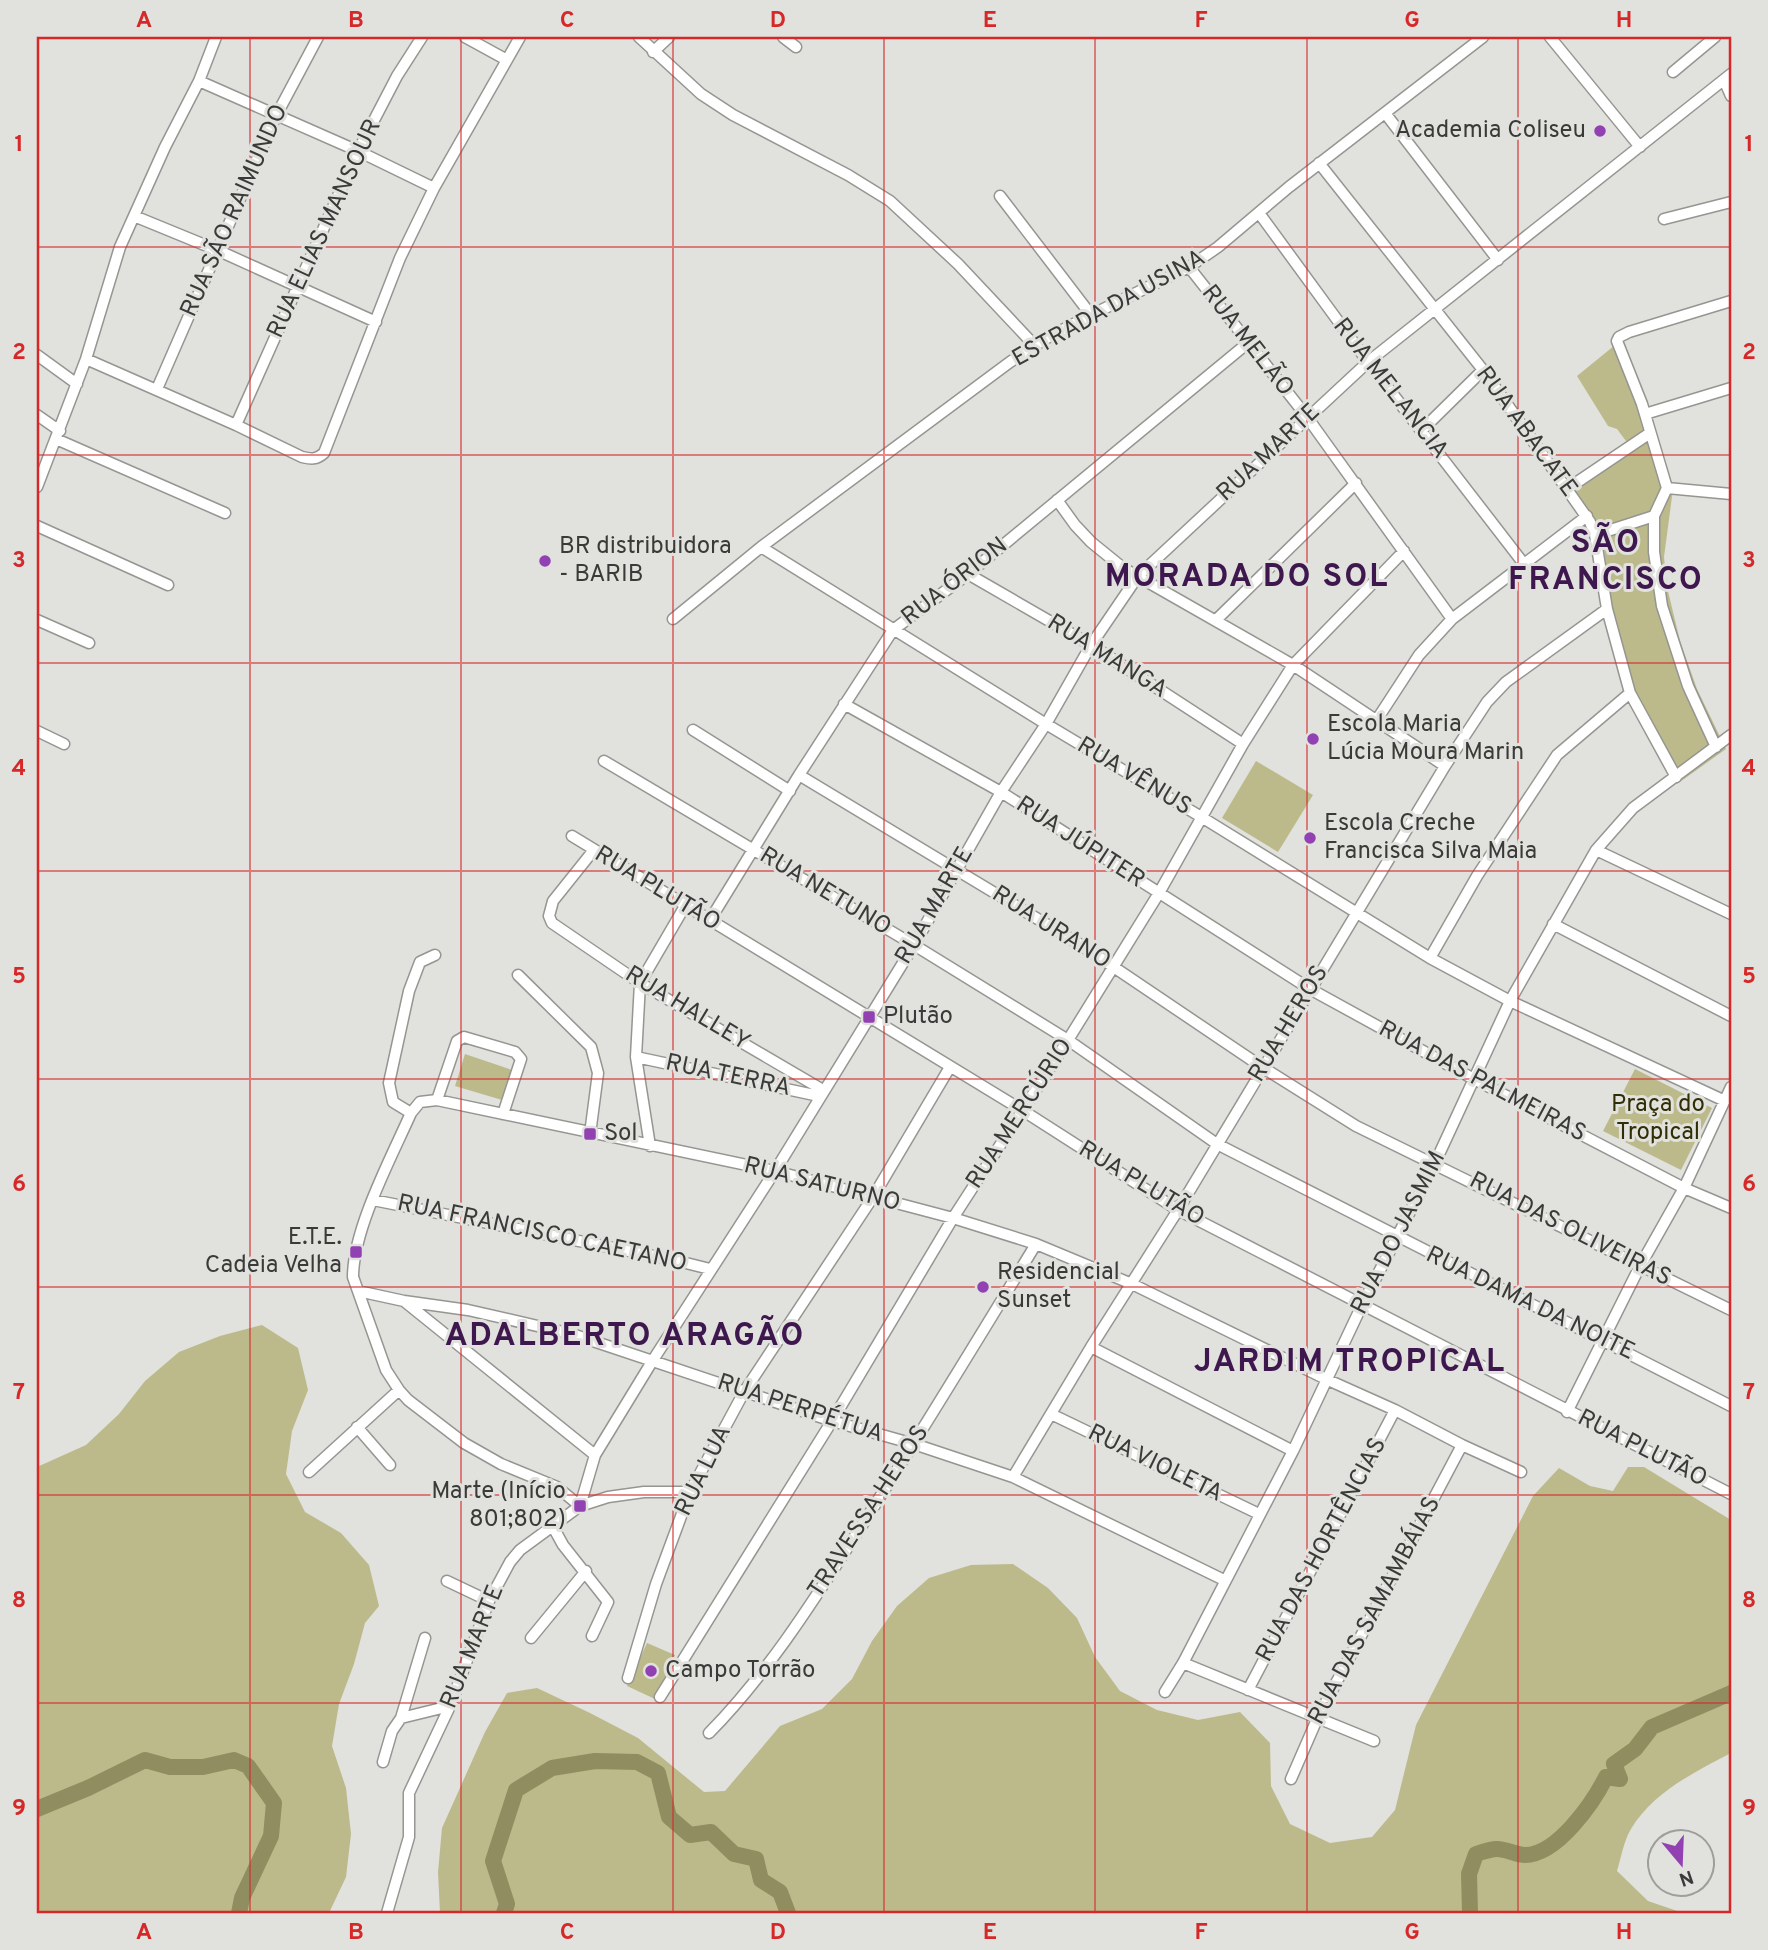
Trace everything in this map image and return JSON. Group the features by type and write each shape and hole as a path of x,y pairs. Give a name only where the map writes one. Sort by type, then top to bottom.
{"street":[{"path":"37,487 86,359 107,284 134,216 199,81 216,37"},
{"name":"RUA SÃO RAIMUNDO","path":"157,389 276,116 318,37"},
{"name":"RUA ELIAS MANSOUR","path":"236,425 358,151 397,76 422,37"},
{"path":"465,37 507,60"},
{"path":"86,359 302,457 313,460 320,457 400,258 434,188 520,37"},
{"path":"639,37 701,93 761,132 848,175 890,201 958,264 1036,347"},
{"path":"653,52 669,37"},
{"path":"783,37 796,47"},
{"name":"ESTRADA DA USINA","path":"673,619 761,547 1010,362 1045,339 1189,267 1483,37"},
{"path":"1550,37 1640,147"},
{"path":"1673,72 1715,37"},
{"path":"1728,77 1731,96"},
{"name":"RUA MARTE","path":"387,1913 410,1838 409,1793 450,1706 489,1601 510,1562 520,1550 580,1506 595,1455 914,945 1000,792 1046,724 1091,645 1138,576 1368,362 1728,77"},
{"path":"199,81 358,151 434,188"},
{"path":"1385,113 1498,260"},
{"name":"RUA ABACATE","path":"1319,163 1483,370 1587,516 1595,535 1607,609 1630,693 1676,777"},
{"path":"1000,195 1091,315"},
{"path":"1664,219 1731,202"},
{"name":"RUA MELANCIA","path":"1259,213 1368,362 1524,564"},
{"path":"134,216 217,250 376,322"},
{"name":"RUA MELÃO","path":"1189,267 1307,417 1452,619"},
{"path":"1726,743 1688,686 1662,607 1654,552 1654,516 1667,488 1645,414 1617,346 1619,337 1731,301"},
{"name":"RUA ÓRION","path":"710,920 799,775 893,630 968,574 1249,342"},
{"path":"37,355 77,384"},
{"path":"1422,430 1483,370"},
{"path":"1645,414 1731,388"},
{"path":"37,415 58,435 225,513"},
{"path":"1567,489 1650,433"},
{"path":"1216,620 1356,483"},
{"path":"1667,488 1731,494"},
{"path":"1057,500 1075,525 1110,558 1293,666 1446,766"},
{"path":"1376,721 1419,655 1452,619 1587,516"},
{"path":"1595,535 1654,516"},
{"path":"37,526 168,585"},
{"name":"RUA VÊNUS","path":"761,547 1430,958 1510,1001 1725,1101"},
{"name":"RUA MERCÚRIO","path":"660,1697 832,1421 953,1217 1159,893 1243,744 1293,666 1404,551"},
{"name":"RUA MANGA","path":"968,574 1091,645 1243,744"},
{"name":"RUA HEROS","path":"1013,1477 1487,702 1506,682 1607,609"},
{"path":"37,621 89,643"},
{"path":"1430,958 1477,876 1557,755 1630,693"},
{"name":"RUA JÚPITER","path":"844,704 1000,792 1310,989"},
{"path":"693,730 790,791"},
{"path":"37,731 64,744"},
{"name":"RUA DO JASMIM","path":"1165,1692 1293,1451 1362,1305 1435,1163 1472,1078 1510,1001 1596,850 1633,808 1726,743"},
{"name":"RUA NETUNO","path":"604,761 1068,1040 1217,1144"},
{"name":"RUA URANO","path":"799,775 1112,966 1262,1067"},
{"name":"RUA PLUTÃO","path":"572,836 1022,1110 1178,1210 1731,1494"},
{"path":"1596,850 1731,914"},
{"name":"RUA HALLEY","path":"593,851 553,901 548,916 552,923 640,983 822,1093"},
{"path":"650,1146 636,1057 640,983 685,906"},
{"path":"1553,924 1731,1016"},
{"path":"435,955 423,960 418,966 409,991 388,1083 393,1102 411,1113 373,1199 353,1265 353,1277 380,1355 399,1390 438,1425 501,1464 557,1487 580,1506 608,1497 644,1492 690,1492"},
{"path":"518,975 592,1047 598,1073 590,1134"},
{"name":"RUA DAS PALMEIRAS","path":"1310,989 1472,1078 1684,1188 1731,1208"},
{"path":"437,1100 458,1039 464,1037 515,1052 521,1059 503,1114"},
{"name":"RUA TERRA","path":"636,1057 822,1093"},
{"name":"RUA DAS OLIVEIRAS","path":"1262,1067 1356,1126 1731,1310"},
{"name":"RUA LUA","path":"628,1678 656,1584 690,1492 744,1392 873,1197 950,1068"},
{"path":"1567,1412 1640,1266 1684,1188 1731,1087"},
{"name":"RUA SATURNO","path":"411,1113 420,1102 437,1100 775,1171 953,1217 1036,1244 1132,1284 1521,1472"},
{"name":"RUA DAMA DA NOITE","path":"1217,1144 1731,1406"},
{"name":"RUA FRANCISCO CAETANO","path":"373,1199 674,1259 710,1269"},
{"name":"TRAVESSA HEROS","path":"709,1733 757,1681 914,1444 1036,1244"},
{"name":"RUA PERPÉTUA","path":"358,1291 468,1310 549,1328 1013,1477 1224,1580"},
{"path":"404,1301 595,1455"},
{"path":"1091,1347 1293,1451"},
{"path":"309,1472 399,1390"},
{"name":"RUA DAS HORTÊNCIAS","path":"1248,1690 1395,1410"},
{"name":"RUA VIOLETA","path":"1051,1414 1259,1514"},
{"path":"357,1427 390,1465"},
{"name":"RUA DAS SAMAMBÁIAS","path":"1291,1779 1318,1717 1462,1445"},
{"path":"552,1525 563,1545 608,1602 592,1636"},
{"path":"531,1638 586,1571"},
{"path":"447,1581 489,1601"},
{"path":"383,1762 392,1731 401,1718 425,1638"},
{"path":"1183,1662 1374,1741"},
{"path":"401,1718 450,1706"}],"green space":[{"path":"1620,341 1673,489 1664,557 1667,587 1680,641 1697,689 1726,749 1677,784 1637,700 1611,606 1602,534 1572,490 1632,449 1617,429 1608,426 1577,376"},
{"path":"1256,761 1313,795 1278,852 1222,818"},
{"path":"465,1054 512,1070 502,1100 455,1086"},
{"name":"Praça do Tropical","path":"1635,1069 1712,1108 1681,1170 1603,1131"},
{"path":"262,1325 298,1348 308,1390 292,1431 286,1474 305,1512 341,1533 369,1565 379,1606 365,1623 339,1704 332,1746 346,1788 351,1834 346,1877 329,1913 37,1913 37,1467 86,1445 119,1414 145,1381 179,1352 220,1336"},
{"path":"1628,1467 1644,1467 1731,1520 1731,1753 1676,1784 1651,1804 1629,1833 1617,1871 1648,1901 1683,1913 440,1913 438,1872 442,1828 485,1732 507,1693 537,1688 638,1738 704,1792 725,1791 780,1726 822,1709 852,1679 872,1641 897,1606 929,1578 971,1565 1013,1564 1048,1588 1077,1618 1095,1657 1120,1691 1157,1710 1198,1720 1240,1712 1270,1743 1271,1786 1290,1824 1330,1843 1372,1837 1395,1810 1416,1725 1533,1496 1559,1468 1590,1486 1613,1491"},
{"name":"Campo Torrão","path":"647,1643 675,1655 655,1699 627,1686"}],"waterway":[{"path":"1470,1913 1469,1874 1476,1854 1497,1849 1525,1855 1537,1853 1549,1846 1573,1826 1606,1777 1620,1779 1614,1764 1635,1749 1652,1727 1731,1693"},
{"path":"37,1809 145,1760 170,1767 203,1767 234,1760 248,1766 274,1803 271,1836 242,1898 239,1913"},
{"path":"504,1913 507,1904 493,1861 516,1790 552,1768 595,1761 637,1762 658,1773 669,1817 690,1835 711,1832 734,1854 756,1859 761,1880 780,1892 788,1913"}],"place":[{"name":"Academia Coliseu","path":"1600,131"},
{"name":"BR distribuidora - BARIB","path":"545,561"},
{"name":"Escola Maria Lúcia Moura Marin","path":"1313,739"},
{"name":"Escola Creche Francisca Silva Maia","path":"1310,838"},
{"name":"Plutão","path":"869,1017"},
{"name":"Sol","path":"590,1134"},
{"name":"E.T.E. Cadeia Velha","path":"356,1252"},
{"name":"Residencial Sunset","path":"983,1287"},
{"name":"Marte (Início 801;802)","path":"580,1506"},
{"name":"Campo Torrão","path":"651,1671"}],"district":[{"name":"SÃO FRANCISCO","path":"1606,562"},
{"name":"MORADA DO SOL","path":"1247,578"},
{"name":"ADALBERTO ARAGÃO","path":"625,1337"},
{"name":"JARDIM TROPICAL","path":"1350,1363"}]}
